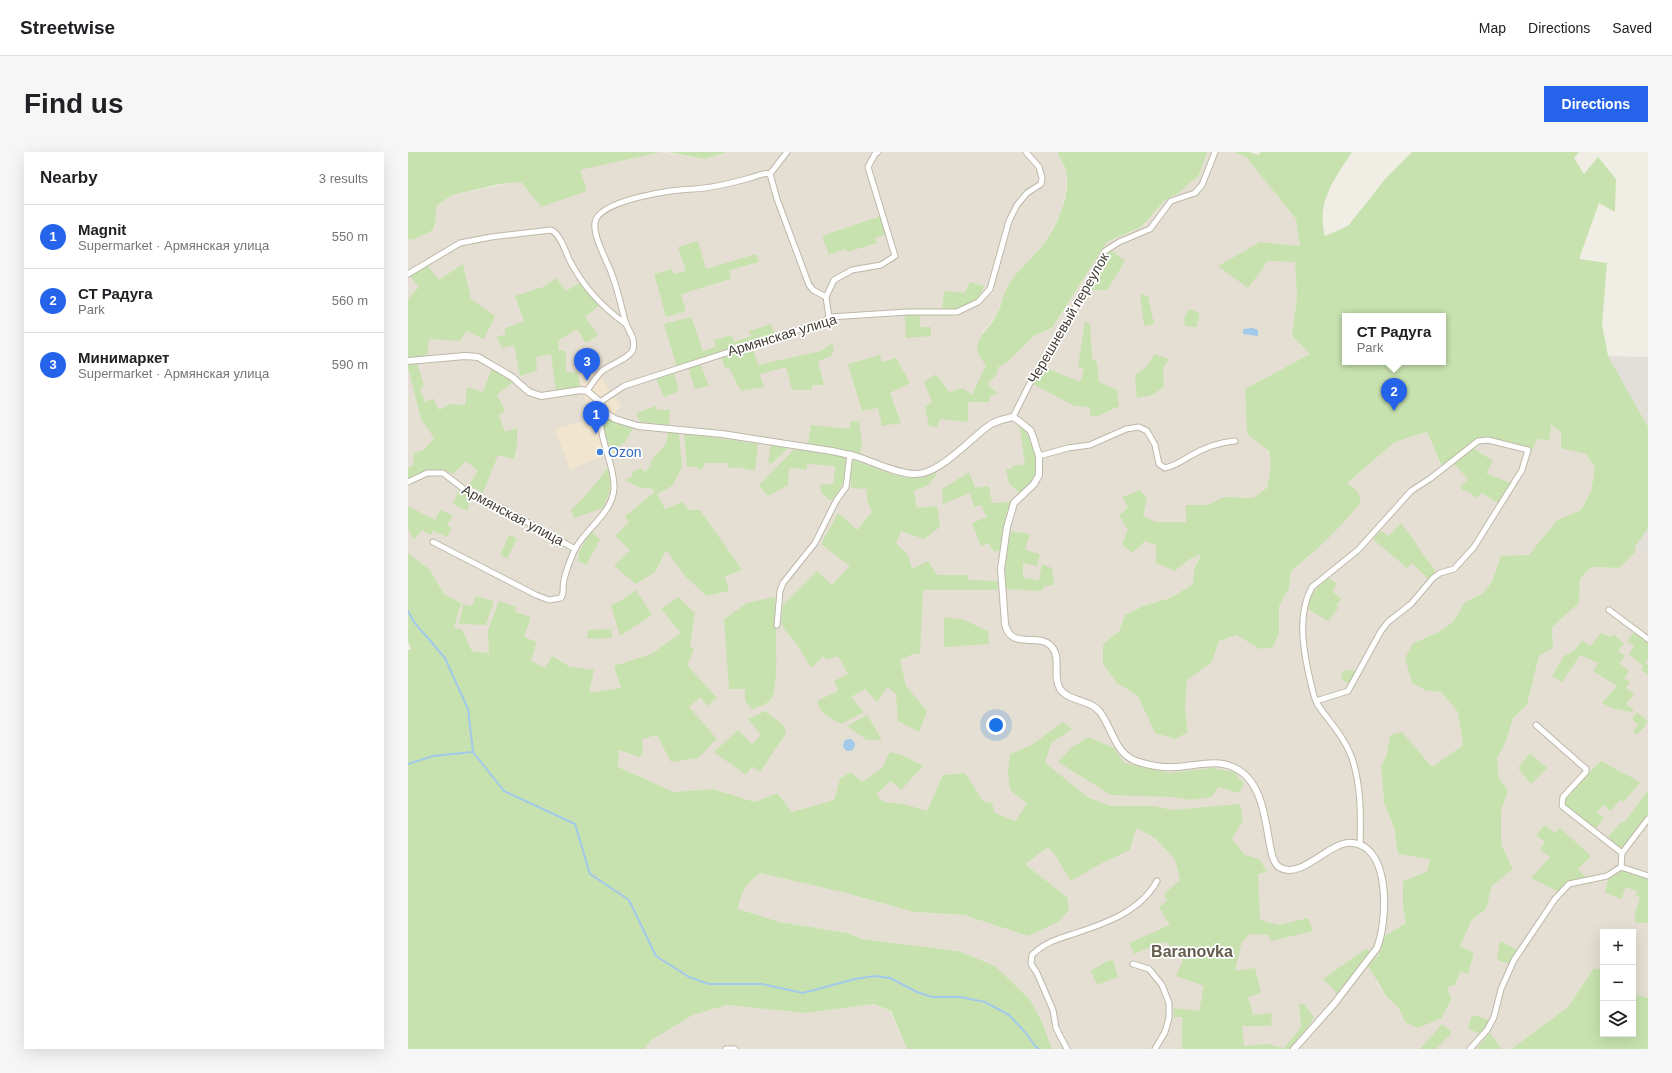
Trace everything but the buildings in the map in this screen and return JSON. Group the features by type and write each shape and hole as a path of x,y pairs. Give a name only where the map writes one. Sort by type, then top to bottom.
{"street":[{"path":"770,174 787,152"},
{"path":"829,317 828,301 826,296 834,280 842,274 852,270 881,265 895,256 868,167 875,154 878,152"},
{"name":"Армянская улица","path":"433,542 536,595 549,600 561,598 564,594 563,582 575,549 586,531 606,510 614,489 613,469 601,424 601,405 624,386 825,321 829,317 908,312 957,312 973,306 990,289 1008,221 1017,205 1027,193 1041,184 1042,178 1039,167 1026,152"},
{"name":"Черешневый переулок","path":"1013,418 1032,379 1057,343 1105,251 1119,242 1150,229 1171,201 1195,193 1202,185 1215,152"},
{"path":"587,391 601,372 630,355 633,350 632,333 626,324 611,273 597,235 595,223 598,216 609,208 639,197 672,190 712,187 752,178 765,172 770,174"},
{"path":"770,174 777,200 809,285 812,290 826,296"},
{"path":"408,274 460,243 491,237 551,230 558,236 578,276 605,307 626,324"},
{"path":"408,361 465,356 478,357 512,377 529,392 541,396 581,390 587,391 601,405 607,414 615,419 638,426 722,434 850,454 914,474 925,473 952,458 994,422 1013,418 1019,421 1031,431 1039,456 1039,475 1034,484 1014,503 1007,527 1001,568 1005,624 1008,632 1016,638 1038,641 1050,645 1056,654 1057,680 1060,689 1069,696 1088,704 1099,712 1119,749 1128,758 1140,763 1167,768 1220,764 1234,767 1249,779 1258,795 1268,827 1274,863 1278,867 1288,869 1297,868 1345,843 1360,845 1372,856 1382,876 1384,900 1380,940 1375,953 1334,1004 1294,1049"},
{"path":"1039,456 1068,448 1090,445 1126,430 1139,427 1147,431 1155,445 1159,464 1165,468 1176,466 1208,447 1235,441"},
{"path":"1316,701 1348,691 1380,631 1388,622 1411,604 1433,578 1440,573 1454,569 1474,547 1522,470 1528,450 1488,440 1478,441 1431,478 1411,491 1358,550 1312,587 1307,595 1304,614 1304,655 1316,701 1340,732 1356,770 1361,818 1360,845"},
{"path":"777,625 780,591 783,584 815,543 834,506 846,487 850,454"},
{"name":"Армянская улица","path":"408,482 427,473 444,473 469,493 502,508 575,549"},
{"path":"1609,610 1648,639"},
{"path":"1536,725 1586,769 1586,772 1562,797 1562,806 1622,853"},
{"path":"1621,867 1622,853 1648,819"},
{"path":"1470,1049 1487,1030 1494,1016 1501,989 1514,960 1554,899 1568,884 1600,878 1621,867 1648,876"},
{"path":"1067,1049 1056,1028 1053,1010 1037,973 1031,964 1032,955 1042,945 1114,919 1131,909 1152,892 1157,881"},
{"path":"1133,964 1149,969 1162,985 1169,1003 1169,1018 1165,1032 1155,1049"},
{"path":"726,1049 735,1049"}],"shaded area":[{"path":"661,152 704,159 728,152 1057,152 1067,173 1066,191 1062,211 1045,242 1009,283 996,316 982,333 1006,363 1035,335 1052,328 1107,242 1141,227 1165,200 1179,193 1199,175 1207,152 1234,152 1246,157 1296,219 1300,246 1260,242 1219,267 1268,261 1295,261 1297,296 1292,336 1310,354 1245,389 1247,434 1268,450 1271,466 1268,488 1253,498 1224,497 1194,570 1193,584 1170,598 1143,606 1125,615 1119,631 1103,644 1117,683 1138,696 1146,713 1188,732 1185,709 1187,680 1212,662 1219,641 1236,635 1260,649 1279,632 1279,606 1289,588 1291,571 1309,557 1361,502 1347,483 1395,442 1427,432 1442,468 1481,443 1488,442 1525,452 1537,439 1549,441 1550,425 1561,431 1561,448 1586,453 1595,467 1591,492 1581,510 1557,520 1529,556 1501,556 1492,582 1482,594 1465,602 1453,622 1437,633 1413,643 1427,691 1441,692 1458,712 1463,745 1432,767 1402,733 1390,735 1386,756 1381,766 1384,803 1394,828 1398,854 1430,858 1428,872 1403,907 1406,923 1386,936 1378,956 1376,982 1386,996 1398,1007 1405,1022 1447,987 1460,972 1468,974 1474,953 1460,946 1472,920 1486,909 1492,886 1513,869 1501,844 1501,811 1508,791 1499,778 1497,759 1507,739 1513,718 1527,705 1539,656 1553,648 1552,627 1579,603 1580,579 1591,567 1619,568 1635,547 1648,557 1648,998 1636,995 1636,929 1600,929 1600,969 1594,968 1568,1007 1511,1049 1502,1049 1490,1034 1476,1049 1052,1049 1042,1022 958,951 862,939 846,933 780,922 738,909 741,895 747,882 760,873 846,893 914,912 964,915 1028,936 1067,897 1005,848 992,803 983,801 965,773 943,775 927,812 904,804 884,802 851,772 840,778 834,800 792,812 777,793 755,802 713,789 674,792 618,767 619,750 639,757 489,653 472,651 462,629 454,628 461,603 444,594 430,570 408,553 408,239 412,240 436,226 436,206 452,195"},
{"path":"1608,356 1648,357 1648,427 1625,389"},
{"path":"597,369 610,392 621,406 613,415 599,409 598,421 607,454 570,470 555,429 590,419 578,372"},
{"path":"1648,528 1648,557 1635,547"},
{"path":"874,1004 890,1011 907,1049 645,1049 650,1041 693,1015 727,1005 805,1013"}],"green space":[{"path":"408,152 661,152 580,170 587,191 541,207 521,182 500,184 452,195 436,206 436,221 433,229 430,232 412,240 408,239"},
{"path":"667,152 728,152 704,159"},
{"path":"1057,152 1207,152 1199,175 1179,193 1165,200 1141,227 1107,242 1052,328 1035,335 1006,363 998,367 997,374 987,384 998,394 989,396 990,402 968,402 968,422 940,419 937,427 929,426 925,407 932,402 924,382 936,374 949,392 963,388 972,395 986,365 980,357 978,351 977,345 979,339 996,316 1010,282 1036,253 1054,228 1062,210 1067,184 1067,175"},
{"path":"1234,152 1250,152 1258,155 1261,152 1352,152 1328,192 1323,212 1325,236 1348,226 1386,178 1412,152 1579,152 1574,158 1584,174 1598,157 1616,179 1615,212 1599,203 1579,259 1607,263 1602,324 1608,356 1648,427 1648,528 1635,547 1635,552 1619,568 1591,567 1580,579 1579,603 1552,627 1553,648 1539,656 1527,705 1513,718 1507,739 1497,759 1499,778 1508,791 1501,811 1501,844 1513,869 1492,886 1486,909 1472,920 1460,946 1474,953 1468,974 1460,972 1455,985 1447,987 1451,999 1442,1018 1418,1028 1405,1022 1398,1007 1386,996 1367,964 1378,956 1385,936 1406,923 1403,907 1403,881 1427,872 1430,859 1398,854 1394,828 1384,803 1381,766 1386,756 1390,735 1402,732 1432,767 1463,745 1458,712 1441,692 1427,691 1412,683 1405,658 1413,643 1437,633 1453,622 1465,602 1482,594 1492,582 1501,556 1529,555 1557,520 1581,510 1591,492 1595,467 1586,454 1561,448 1561,432 1551,425 1549,441 1537,439 1531,453 1488,442 1481,443 1474,449 1493,461 1486,473 1513,484 1500,504 1482,493 1477,498 1466,490 1464,491 1460,487 1468,479 1454,464 1444,471 1427,432 1395,442 1347,483 1358,492 1361,502 1328,538 1291,571 1289,588 1279,606 1279,632 1273,647 1260,649 1236,635 1219,641 1212,662 1187,680 1185,709 1188,732 1175,739 1155,733 1138,696 1117,683 1103,664 1103,644 1119,631 1125,615 1143,606 1170,598 1193,584 1194,570 1201,554 1188,560 1175,571 1156,563 1156,545 1145,541 1132,553 1122,544 1128,530 1119,516 1128,507 1122,497 1140,490 1147,498 1143,516 1156,522 1186,522 1186,505 1208,505 1224,497 1253,498 1267,488 1271,466 1269,451 1247,434 1245,389 1310,354 1292,336 1297,296 1295,262 1268,261 1248,288 1218,266 1260,242 1300,246 1296,219 1246,157"},
{"path":"881,216 886,234 875,238 877,243 847,252 845,249 829,255 822,236"},
{"path":"698,241 706,269 756,254 759,262 729,270 731,279 681,294 686,311 666,317 654,274 672,269 674,274 686,271 678,247"},
{"path":"1112,251 1125,261 1107,290 1087,290 1107,253"},
{"path":"463,264 471,299 495,316 484,339 466,331 460,341 429,339 427,358 408,359 408,299 419,287 410,276 427,265 439,280"},
{"path":"556,278 566,291 580,283 600,305 585,317 598,335 586,343 577,329 559,340 558,350 566,351 566,372 578,372 580,387 556,390 551,354 536,357 537,371 520,376 514,345 502,348 497,337 506,334 504,329 524,321 515,296 543,287"},
{"path":"970,282 984,286 978,299 969,306 963,308 942,310 944,291 965,293"},
{"path":"1140,294 1148,296 1154,324 1144,326"},
{"path":"1189,309 1200,313 1196,327 1186,326 1183,321"},
{"path":"905,315 920,315 920,327 931,327 931,336 906,338"},
{"path":"691,317 703,351 716,347 714,340 732,335 734,342 751,336 749,331 771,324 775,335 677,367 664,324"},
{"path":"1085,321 1090,324 1092,358 1097,363 1099,382 1117,390 1119,406 1098,416 1090,416 1090,407 1074,406 1033,384 1044,367 1080,382 1084,369 1078,366"},
{"path":"832,343 834,350 831,356 818,361 824,385 812,385 812,390 792,390 786,367 760,374 764,387 741,391 729,368 725,369 721,356 752,346 758,365 821,351"},
{"path":"1155,354 1169,359 1163,368 1164,387 1152,395 1137,398 1135,375 1146,367"},
{"path":"880,355 882,362 896,358 910,383 890,393 901,423 882,426 878,408 862,411 848,364"},
{"path":"417,363 424,386 420,389 425,402 433,398 439,410 451,404 465,405 467,387 483,392 492,368 513,382 497,395 505,411 499,415 505,432 517,428 517,446 514,459 498,455 483,493 469,485 478,471 466,461 453,474 436,470 425,472 408,480 408,468 413,465 414,453 424,450 434,438 421,419 408,368 408,364"},
{"path":"700,363 709,386 695,389 688,368"},
{"path":"674,373 679,391 664,397 656,378"},
{"path":"656,406 657,410 670,410 669,425 640,422 636,413"},
{"path":"603,411 634,427 625,442 611,452 602,424"},
{"path":"851,421 859,421 862,443 860,454 808,444 811,425 850,429"},
{"path":"1019,422 1027,433 1037,462 1036,475 1020,494 1009,483 1006,470 1012,468 1012,466 1025,464"},
{"path":"668,432 679,433 682,467 672,486 657,494 665,509 682,502 689,510 700,510 742,570 725,576 729,591 707,596 686,577 666,550 655,572 636,584 614,566 630,550 615,536 629,522 625,516 655,492 651,487 643,489 625,480 633,476 632,472 641,468 645,472 652,464 650,462 666,444"},
{"path":"684,433 758,444 755,471 738,467 728,468 728,463 705,463 701,470 695,467 687,467"},
{"path":"771,444 789,447 771,464 768,462"},
{"path":"795,448 848,456 845,475 841,487 835,497 830,501 821,492 820,485 833,484 835,466 807,464 807,469 789,468 788,485 768,496 759,485"},
{"path":"854,460 899,476 917,478 925,477 936,470 936,476 928,485 914,491 917,508 937,506 940,527 924,539 901,531 896,543 908,555 912,569 928,561 937,575 968,575 968,580 998,581 997,590 923,590 920,654 913,654 900,660 906,686 927,711 919,732 898,721 896,694 887,687 877,702 865,689 851,697 864,712 841,724 823,713 817,701 838,691 834,681 848,674 838,656 827,660 823,656 811,668 796,643 784,629 781,621 783,605 817,571 832,585 850,566 821,544 838,513 857,530 872,512 867,500 867,489 851,488 851,466"},
{"path":"608,468 611,483 603,508 574,518 571,510 587,494"},
{"path":"969,472 975,488 989,486 992,503 1013,502 1007,511 1001,550 994,552 989,543 981,546 972,523 987,517 981,505 974,507 970,493 943,504 942,489"},
{"path":"459,489 472,497 467,511 453,504"},
{"path":"408,506 435,520 440,510 453,515 447,525 452,528 447,537 433,531 431,535 422,530 414,540 408,529"},
{"path":"1401,523 1436,571 1428,579 1412,563 1407,568 1373,539 1381,531 1389,536"},
{"path":"591,531 600,540 586,565 578,561 579,552"},
{"path":"1010,531 1030,534 1025,550 1040,554 1037,566 1023,563 1023,578 1039,580 1042,564 1052,568 1054,585 1045,586 1041,591 1005,589 1005,569"},
{"path":"509,535 517,538 507,559 500,555"},
{"path":"408,553 430,570 444,594 461,603 454,628 462,629 472,651 489,653 488,630 499,601 516,607 515,612 531,617 524,637 537,642 531,661 545,668 552,656 570,667 594,670 589,693 621,688 614,666 651,654 681,633 661,609 678,597 695,613 690,645 694,650 687,665 717,698 707,706 700,697 689,707 717,739 698,758 671,762 657,735 642,739 643,753 639,757 619,750 618,767 674,792 713,789 755,802 777,793 792,812 834,800 840,778 851,772 862,782 882,768 890,752 904,756 923,766 901,790 891,781 876,794 884,802 904,804 927,811 943,775 965,773 983,801 992,803 995,813 1015,821 1027,804 1010,790 1008,773 1010,754 1030,746 1063,722 1072,729 1051,743 1045,763 1089,798 1111,806 1153,806 1172,810 1240,804 1243,820 1232,839 1245,855 1259,859 1267,872 1258,874 1260,920 1279,925 1308,918 1313,931 1271,941 1268,935 1250,934 1242,942 1235,971 1255,968 1261,993 1248,997 1253,1015 1272,1013 1271,1026 1242,1026 1244,1046 1267,1044 1284,1048 1301,1027 1299,1004 1304,1004 1314,1017 1307,1029 1290,1049 1182,1049 1182,1017 1173,1017 1174,1008 1199,1011 1204,986 1176,976 1183,960 1171,953 1169,943 1164,942 1134,954 1129,943 1170,925 1159,908 1167,900 1164,894 1180,880 1175,859 1155,838 1136,828 1130,850 1102,863 1071,881 1055,855 1048,847 1025,864 1067,897 1069,910 1058,922 1028,936 964,915 914,912 846,893 760,873 751,880 745,888 741,898 738,909 780,922 847,933 862,939 958,951 995,966 1030,1000 1042,1022 1052,1049 907,1049 891,1011 874,1004 805,1013 727,1005 693,1015 650,1041 645,1049 408,1049 408,650 411,649 408,642"},
{"path":"1328,577 1337,584 1332,591 1341,599 1336,606 1339,607 1328,621 1308,609 1310,599 1315,591"},
{"path":"636,590 652,615 620,636 611,605 620,601"},
{"path":"476,596 494,601 486,625 459,624 463,604 472,606"},
{"path":"775,597 776,666 774,692 769,701 752,709 745,701 745,689 729,689 724,619 747,603"},
{"path":"944,617 964,620 988,631 989,644 944,647"},
{"path":"611,629 612,638 587,639 588,630"},
{"path":"1635,631 1648,642 1648,659 1645,663 1648,665 1648,675 1641,669 1643,666 1629,654 1634,646 1627,641"},
{"path":"1601,633 1611,637 1613,634 1624,643 1618,651 1625,656 1619,663 1629,671 1624,678 1630,682 1626,688 1634,694 1626,704 1634,710 1632,712 1612,708 1602,703 1617,686 1593,671 1598,663 1580,655 1562,682 1552,676 1564,656 1574,651 1582,640 1590,646"},
{"path":"1353,670 1356,672 1350,685 1341,679 1343,671"},
{"path":"765,711 784,726 786,733 760,772 752,766 746,775 714,752 738,730 752,744 761,735 748,719"},
{"path":"1637,712 1648,722 1637,735 1633,731 1638,725 1632,719"},
{"path":"867,715 882,740 867,740 847,726"},
{"path":"1088,737 1114,748 1124,763 1169,773 1212,768 1234,772 1244,784 1239,793 1218,787 1212,797 1191,800 1173,797 1111,795 1058,762 1070,749"},
{"path":"1530,753 1547,768 1531,784 1518,768"},
{"path":"1601,761 1640,782 1624,802 1620,800 1611,811 1603,805 1597,812 1604,818 1595,829 1564,804 1564,798"},
{"path":"1648,790 1648,815 1622,850 1608,837 1621,822 1624,823"},
{"path":"1545,825 1555,833 1560,828 1591,856 1578,869 1586,878 1570,881 1559,892 1531,878 1550,857 1540,849 1545,842 1536,835"},
{"path":"1622,869 1648,878 1648,923 1635,923 1635,914 1640,897 1635,895 1637,891 1626,887 1621,899 1605,893 1609,877"},
{"path":"1500,941 1519,951 1510,964 1497,960"},
{"path":"1367,948 1370,954 1337,993 1323,979"},
{"path":"1113,960 1118,977 1097,985 1091,971 1105,962"},
{"path":"1594,968 1600,969 1600,1037 1636,1037 1636,995 1648,998 1648,1049 1511,1049 1568,1007"},
{"path":"1472,1015 1490,1020 1481,1035 1468,1028"},
{"path":"1442,1024 1451,1032 1450,1035 1436,1049 1420,1049"},
{"path":"1490,1033 1502,1049 1476,1049"}],"water":[{"path":"1253,328 1258,330 1258,336 1243,334 1243,329"},
{"path":"847,739 851,739 855,745 851,751 847,751 843,747 843,743"}],"waterway":[{"path":"408,611 414,622 445,658 468,709 473,752 504,791 575,824 590,874 629,900 656,956 689,977 709,984 762,984 803,993 855,979 875,976 890,978 917,992 932,997 960,997 985,1002 1009,1015 1039,1049"},
{"path":"408,764 433,756 473,752"}],"place":[{"name":"Минимаркет","path":"587,381"},
{"name":"СТ Радуга","path":"1394,411"},
{"name":"Magnit","path":"596,434"},
{"name":"Ozon","path":"600,452"}],"district":[{"name":"Baranovka","path":"1192,951"}]}
